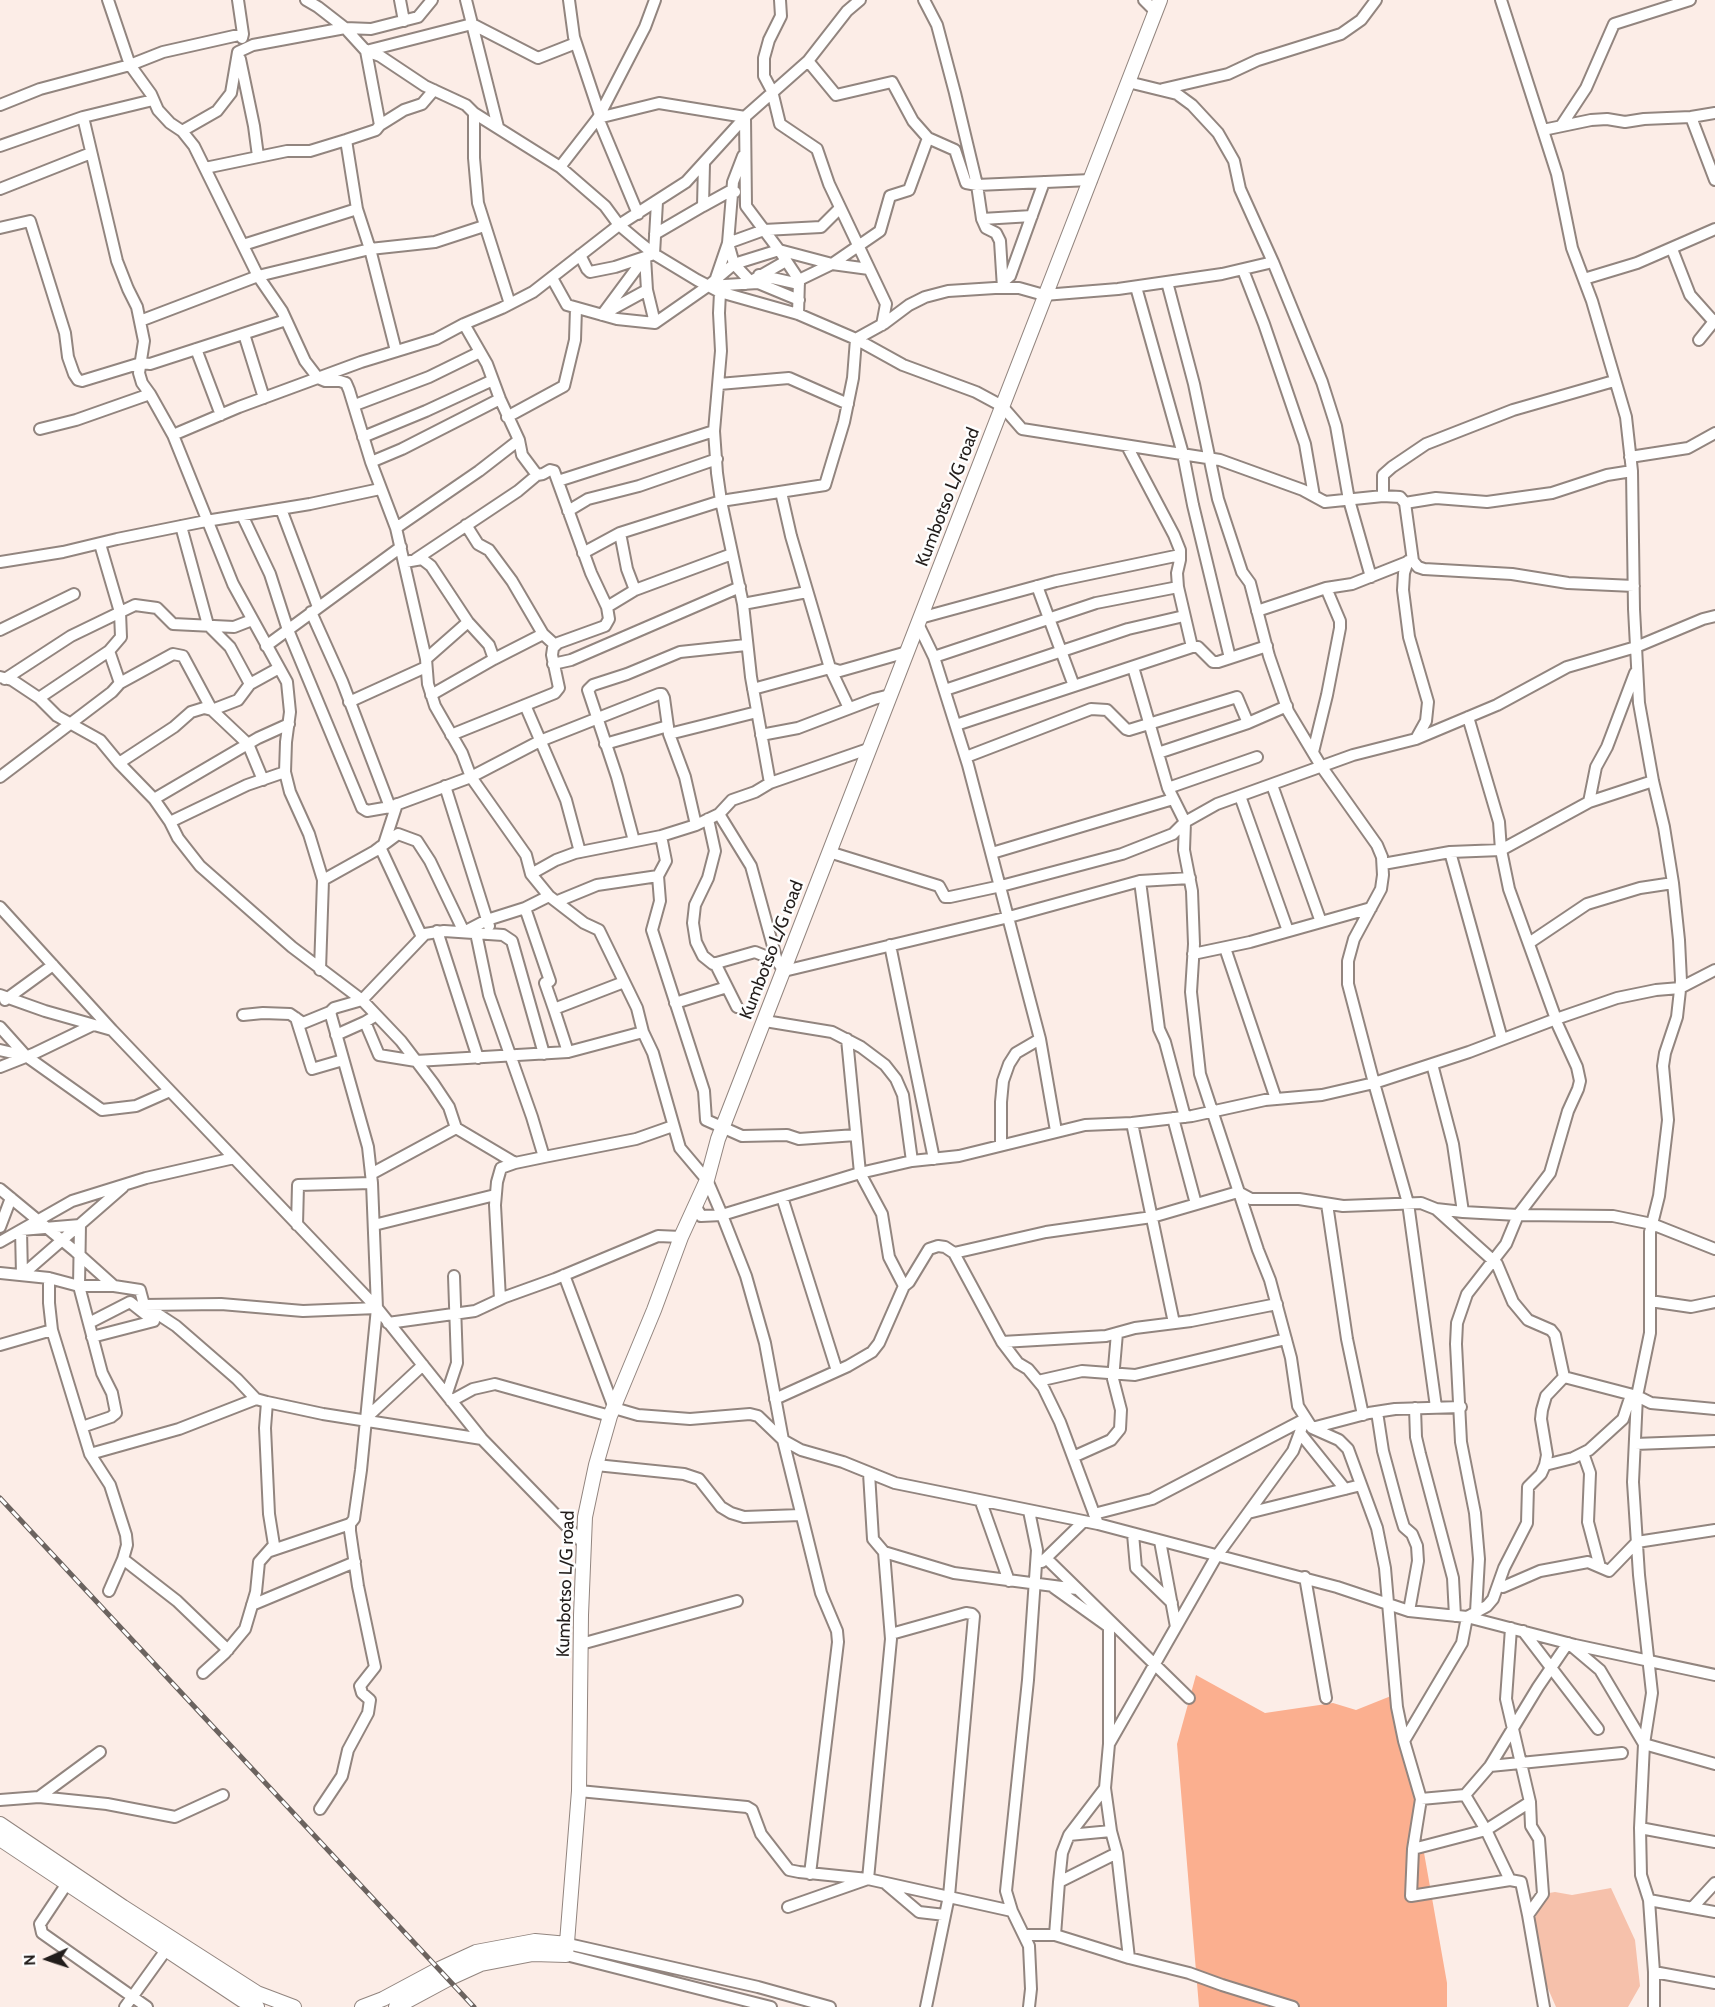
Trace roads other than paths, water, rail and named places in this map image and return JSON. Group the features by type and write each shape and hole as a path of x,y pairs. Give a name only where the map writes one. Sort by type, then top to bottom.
{"main road":[{"name":"Kumbotso L/G road","path":"567,1950 579,1791 585,1517 596,1466 612,1412 681,1237 707,1180 722,1129 765,1020 780,966 829,852 1157,6"},
{"path":"0,1824 257,1993 294,2007"},
{"path":"0,1839 66,1885 242,2000 257,2007"},
{"path":"362,2007 402,2002 476,1952 535,1941 567,1950"}],"street":[{"path":"108,0 130,65 158,110 170,123 182,131 194,146 258,276 286,320 305,361 318,378 346,383 355,405 370,462 396,528 401,547 410,560 431,695 462,753 471,777 526,855 531,873 554,899 584,923 599,930 637,1008 643,1032 654,1053 680,1148 707,1180 746,1276 765,1343 783,1440 820,1593 837,1631 838,1642 810,1874"},
{"path":"182,131 217,111 231,93 243,34 238,0"},
{"path":"306,0 345,28 366,51 380,56 434,90 466,105 474,113 560,166 604,206 619,225 650,255 712,282 752,280 799,282 832,264 880,231 890,196 909,190 928,138"},
{"path":"400,0 404,21"},
{"path":"238,52 253,45 345,28 371,29 404,21 418,17 432,0"},
{"path":"466,0 498,128"},
{"path":"560,166 599,116 645,27 655,0"},
{"path":"780,0 781,16 769,40 764,58 764,76 772,92 780,124 817,149 829,184 886,304 882,324"},
{"path":"173,435 361,362 436,339 533,292 619,225 686,182 745,117 808,61 848,11 860,0"},
{"path":"924,0 937,25 977,184 982,219 986,228 996,233 1000,241 1003,285"},
{"path":"1144,0 1157,6"},
{"path":"1160,89 1228,74 1258,60 1341,34 1361,20 1376,0"},
{"path":"1501,0 1557,174 1572,248 1584,279 1626,417 1632,471 1639,703 1664,827 1679,940 1680,988 1677,1017 1663,1066 1668,1120 1659,1196 1650,1232 1650,1333 1634,1396 1623,1419 1596,1444 1583,1453 1545,1465"},
{"path":"570,1 576,43 599,116 638,214"},
{"path":"1561,126 1586,88 1614,24 1687,1"},
{"path":"366,51 471,24 538,58 576,43"},
{"path":"0,105 62,82 130,65 163,52 243,34"},
{"path":"366,51 380,125"},
{"path":"238,52 258,156"},
{"path":"808,61 836,95 892,82 913,121 928,138 955,150 966,183 1090,180"},
{"path":"1128,82 1177,94 1192,105 1218,133 1234,161 1240,189 1273,262 1322,382 1336,426 1349,500 1371,577"},
{"path":"205,168 258,156 298,150 310,151 346,140 376,129 404,110 422,104 434,90"},
{"path":"0,146 83,117 153,100"},
{"path":"599,116 659,103 745,117"},
{"path":"474,113 476,187 484,226 510,304"},
{"path":"1543,130 1591,120 1607,119 1625,122 1715,113"},
{"path":"83,117 117,261 137,307 144,341 139,373 142,383 173,435 233,584 287,682 290,697 285,772 290,792 309,834 323,880 320,970"},
{"path":"745,117 746,206 779,250 799,282 798,314"},
{"path":"1691,117 1715,180"},
{"path":"346,140 357,209 370,249 396,351"},
{"path":"712,282 728,243 733,182 745,152"},
{"path":"0,189 91,153"},
{"path":"703,206 704,164"},
{"path":"1003,285 1010,276 1044,182"},
{"path":"732,190 746,198"},
{"path":"655,234 732,190"},
{"path":"655,323 647,290 657,202"},
{"path":"728,243 764,230 821,227 840,208"},
{"path":"243,245 357,209"},
{"path":"982,219 1032,216"},
{"path":"0,228 30,221 65,333 68,357 78,380 82,381 141,363 150,364 286,320"},
{"path":"140,321 258,276 370,249 435,242 484,226"},
{"path":"1584,279 1637,263 1715,229"},
{"path":"728,243 734,264 752,280 799,300"},
{"path":"1672,249 1690,296 1714,322 1699,340"},
{"path":"552,278 567,305 617,319 655,323 734,264 779,250 832,264 869,269"},
{"path":"580,255 590,272 615,267 650,255"},
{"path":"602,315 650,255"},
{"path":"752,280 786,261"},
{"path":"855,339 909,305 925,297 948,291 1003,285 1044,295 1136,287 1243,270 1273,262"},
{"path":"1243,270 1305,444 1314,496"},
{"path":"712,282 720,292 798,314 855,339 903,365 976,392 1002,406 1022,429 1230,463 1304,490 1325,502 1383,496 1400,497 1405,503 1411,561 1404,573 1405,612 1409,637 1428,702 1426,721 1416,740"},
{"path":"1167,282 1194,384 1218,499 1242,572 1250,583 1267,646 1287,706 1313,753 1377,845 1382,857 1381,889 1354,939 1348,961 1348,984 1408,1203 1437,1407"},
{"path":"1136,287 1184,454 1193,504 1230,658"},
{"path":"602,315 647,290"},
{"path":"720,292 719,384 714,431 721,501 743,604 746,645 770,783"},
{"path":"507,417 564,386 575,340 576,308"},
{"path":"464,324 493,380 507,417 519,440 522,455 537,475"},
{"path":"244,334 264,398"},
{"path":"583,553 620,533 721,501 818,487 826,483 848,404 855,339"},
{"path":"196,349 221,415"},
{"path":"355,405 429,377 480,352"},
{"path":"719,384 789,378 848,404"},
{"path":"363,437 493,380"},
{"path":"1383,496 1383,475 1426,444 1513,410 1614,381"},
{"path":"40,429 76,420 150,394"},
{"path":"370,462 500,399"},
{"path":"558,481 714,431"},
{"path":"1630,457 1688,447 1715,433"},
{"path":"396,528 479,471 519,440"},
{"path":"1127,446 1174,535 1180,555 1177,573 1178,587 1192,647"},
{"path":"568,511 588,499 639,486 717,459"},
{"path":"410,560 518,491 537,475 552,470 583,553 607,607 609,620 605,626 555,645 552,651 558,684 557,691 451,735"},
{"path":"1405,503 1436,498 1487,502 1552,493 1607,475 1632,471"},
{"path":"0,562 63,552 206,521 380,489"},
{"path":"781,492 830,668 849,708"},
{"path":"281,509 349,702 394,806 382,845 422,937"},
{"path":"242,515 270,574 288,630 362,808 367,811 394,806 471,777 540,741 662,694 669,730 685,777 696,825"},
{"path":"466,525 478,544 489,550 512,581 543,634 555,645"},
{"path":"181,526 208,625 230,647 250,684"},
{"path":"620,533 627,569 635,590"},
{"path":"39,698 109,651 121,637 120,612 100,543"},
{"path":"266,646 401,547"},
{"path":"607,607 635,590 732,554"},
{"path":"1056,1131 1040,1040 992,853 945,690 919,621 1037,586 1180,555"},
{"path":"410,560 422,559 431,566 468,622 489,645 494,659"},
{"path":"1257,611 1326,588 1352,584 1411,561"},
{"path":"1411,561 1424,569 1512,574 1568,582 1634,586"},
{"path":"1037,586 1074,686"},
{"path":"553,664 571,660 740,587"},
{"path":"934,657 1096,603 1178,587"},
{"path":"1313,753 1340,628 1340,621 1326,588"},
{"path":"743,604 807,592"},
{"path":"0,630 74,594"},
{"path":"3,678 71,636 135,605 157,608 173,624 234,627 252,620"},
{"path":"945,690 1128,629 1184,616"},
{"path":"829,852 939,886 945,897 1000,886 1122,854 1173,834 1185,822 1217,804 1353,755 1416,740 1497,705 1567,667 1636,647 1715,616"},
{"path":"349,702 426,663 468,622"},
{"path":"431,695 543,634"},
{"path":"634,841 588,690 592,685 627,674 680,652 746,645"},
{"path":"956,725 1192,647 1198,647 1213,662 1267,646"},
{"path":"109,651 120,683"},
{"path":"753,689 830,668 840,671 907,652"},
{"path":"0,777 112,692 120,683 173,654 179,654 183,656 212,710 248,744 263,780"},
{"path":"1132,667 1168,788 1185,822 1184,850 1190,879 1193,954 1192,1002 1200,1074 1238,1192 1270,1280 1286,1339 1298,1406 1312,1428 1344,1444 1348,1449 1377,1528 1385,1568 1397,1707 1404,1742 1421,1799 1413,1849 1411,1896 1510,1880 1521,1882 1544,2007"},
{"path":"119,763 174,727 191,712 204,708 212,710 238,700 250,684 279,668"},
{"path":"1589,802 1596,767 1607,747 1637,669"},
{"path":"3,678 12,680 39,698 57,716 100,740 154,799 178,838 200,866 320,970 362,1000 370,1019 379,1055 416,1061 568,1052 643,1032"},
{"path":"761,735 798,728 890,695"},
{"path":"966,757 1091,709 1107,710 1126,729 1130,730 1237,697 1248,723"},
{"path":"525,705 566,800 580,852"},
{"path":"1158,753 1248,723 1287,706"},
{"path":"605,744 757,712"},
{"path":"1404,1742 1462,1643 1471,1614 1479,1559 1475,1513 1461,1442 1457,1323 1467,1294 1506,1244 1518,1215 1550,1173 1568,1111 1580,1081 1577,1067 1556,1019 1509,889 1501,850 1499,822 1468,717"},
{"path":"154,799 248,744 288,724"},
{"path":"531,873 556,860 580,852 661,836 696,825 719,814 732,800 755,792 770,783 868,748"},
{"path":"1168,788 1257,757"},
{"path":"170,822 285,772"},
{"path":"1383,864 1450,852 1501,850 1589,802 1653,781"},
{"path":"1272,785 1321,922"},
{"path":"445,786 491,934"},
{"path":"1240,796 1288,931"},
{"path":"992,853 1173,799"},
{"path":"719,814 751,866 780,966"},
{"path":"708,819 715,851 708,878 695,905 693,923 696,942 703,956 715,963 737,1007"},
{"path":"323,880 398,834 417,841 430,861 464,932"},
{"path":"661,836 666,861 658,876 660,901 652,930 704,1091 706,1120 742,1136 787,1135 799,1139 856,1136"},
{"path":"1450,852 1502,1039"},
{"path":"464,932 487,920 597,885 658,876"},
{"path":"715,963 755,952 780,966 890,945 1009,917 1140,881 1190,879"},
{"path":"1140,881 1159,1029 1165,1042 1185,1117"},
{"path":"1529,943 1587,904 1640,888 1673,883"},
{"path":"0,908 112,1030 377,1308 482,1438 583,1543"},
{"path":"525,908 550,981 545,983 568,1052"},
{"path":"1193,954 1225,948 1371,908"},
{"path":"437,931 478,1058"},
{"path":"243,1016 264,1013 290,1014 303,1023 330,1012 334,1008 362,1000 425,934 437,931 503,935 512,941 544,1054"},
{"path":"476,933 489,995 544,1157"},
{"path":"890,945 934,1159"},
{"path":"1225,948 1276,1099"},
{"path":"3,998 53,965"},
{"path":"696,1207 701,1216 722,1215 860,1173 912,1161 959,1156 1085,1125 1185,1117 1276,1099 1322,1095 1374,1083 1617,998 1680,988 1715,970"},
{"path":"554,1009 624,982"},
{"path":"675,1004 727,987"},
{"path":"3,998 112,1030"},
{"path":"320,1809 342,1776 348,1750 370,1706 370,1700 362,1693 360,1686 375,1667 355,1562 351,1524 354,1519 361,1470 364,1420 377,1308 372,1178 368,1148 330,1012"},
{"path":"296,1018 312,1069 343,1060"},
{"path":"336,1035 370,1019"},
{"path":"370,1019 401,1041 448,1107 456,1128 515,1163"},
{"path":"765,1020 832,1032 847,1039 885,1065 896,1078 903,1095 912,1161"},
{"path":"0,1067 93,1024"},
{"path":"0,1028 27,1056 102,1110 135,1106 170,1091"},
{"path":"847,1039 860,1173 882,1214 889,1257 904,1286"},
{"path":"1001,1145 1002,1092 1009,1064 1016,1053 1040,1040"},
{"path":"0,1050 27,1056"},
{"path":"1432,1064 1453,1144 1463,1212"},
{"path":"1173,1118 1196,1204"},
{"path":"1132,1123 1174,1323"},
{"path":"500,1299 495,1196 501,1168 515,1163 626,1141 673,1126"},
{"path":"297,1225 298,1185 372,1178 456,1128"},
{"path":"0,1242 72,1201 234,1158"},
{"path":"22,1275 126,1185"},
{"path":"0,1190 48,1228 114,1286"},
{"path":"954,1253 1046,1232 1152,1217 1238,1192 1251,1199 1299,1199 1343,1206 1421,1203 1436,1209 1463,1212 1613,1216 1652,1224 1715,1249"},
{"path":"374,1225 495,1196"},
{"path":"782,1197 837,1371"},
{"path":"0,1227 15,1201"},
{"path":"15,1201 21,1230 22,1275"},
{"path":"1327,1204 1347,1339 1363,1415"},
{"path":"1436,1209 1497,1264 1513,1302 1528,1320 1551,1330 1555,1335 1564,1377"},
{"path":"21,1230 80,1225"},
{"path":"80,1225 80,1286 102,1373 112,1393 116,1413 82,1427"},
{"path":"388,1323 475,1311 658,1236 681,1237"},
{"path":"775,1399 837,1371 872,1352 879,1343 904,1286 909,1282 929,1249 933,1246 945,1246 954,1253 1002,1342 1018,1363 1028,1369 1043,1387 1060,1422 1096,1519 1133,1534 1337,1587 1388,1606 1409,1611 1455,1616 1471,1614 1487,1606 1493,1599 1504,1568 1527,1523 1528,1487 1541,1474 1545,1465 1546,1445 1541,1419 1546,1396 1564,1377"},
{"path":"0,1273 49,1278 80,1286 114,1286 140,1290 144,1305 176,1326 261,1401 265,1428 269,1514 274,1545 259,1562 256,1592 244,1629 228,1650 203,1673"},
{"path":"564,1275 612,1412"},
{"path":"449,1397 457,1363 454,1276"},
{"path":"49,1278 52,1330 90,1454 110,1485 127,1545 109,1591"},
{"path":"1650,1301 1691,1307 1715,1302"},
{"path":"89,1323 130,1302 154,1321 92,1337"},
{"path":"144,1305 221,1304 303,1311 377,1308"},
{"path":"1002,1342 1106,1336 1135,1328 1276,1304"},
{"path":"0,1345 52,1330"},
{"path":"1073,1456 1111,1440 1120,1429 1121,1410 1113,1372 1117,1333"},
{"path":"1038,1381 1082,1371 1135,1375 1286,1339"},
{"path":"364,1420 423,1365"},
{"path":"1564,1377 1652,1403 1715,1409"},
{"path":"449,1397 495,1384 612,1412 690,1419 750,1414 764,1420 783,1440 801,1450 843,1462 895,1483 1083,1522 1152,1499 1305,1419"},
{"path":"1634,1396 1633,1482 1652,1693 1644,1744 1640,1828 1641,1875 1649,1900 1654,2007"},
{"path":"90,1454 178,1429 261,1401 482,1438"},
{"path":"1312,1428 1377,1412 1461,1407"},
{"path":"1415,1408 1418,1445 1453,1578 1455,1616"},
{"path":"1377,1412 1383,1451 1400,1514 1404,1527 1412,1534 1417,1546 1418,1561 1409,1611"},
{"path":"1109,1744 1216,1557 1293,1451 1305,1419"},
{"path":"1300,1433 1345,1489"},
{"path":"1635,1444 1715,1441"},
{"path":"1583,1453 1590,1473 1588,1522 1600,1567"},
{"path":"596,1466 684,1474 699,1479 721,1507 744,1517 801,1515"},
{"path":"869,1473 873,1539 884,1552 954,1573 1077,1589"},
{"path":"1248,1513 1361,1485"},
{"path":"981,1502 1009,1581"},
{"path":"1029,1511 1037,1550 1028,1680 1006,1891 1012,1911 1029,1946 1031,1989 1029,2007"},
{"path":"1035,1568 1083,1522"},
{"path":"270,1551 351,1524"},
{"path":"1503,1587 1540,1571 1588,1562 1609,1571 1637,1542 1715,1530"},
{"path":"1133,1534 1136,1568 1172,1604"},
{"path":"1160,1541 1176,1627"},
{"path":"868,1879 891,1634 884,1552"},
{"path":"1046,1558 1189,1698"},
{"path":"123,1559 177,1601 228,1650"},
{"path":"252,1605 355,1562"},
{"path":"1305,1578 1326,1698"},
{"path":"1050,1585 1138,1648"},
{"path":"581,1644 737,1601"},
{"path":"891,1634 966,1613 974,1616 949,1896 926,2007"},
{"path":"1471,1614 1511,1628 1568,1643 1713,1671"},
{"path":"1108,1627 1109,1744 1105,1788 1111,1831 1117,1853 1129,1958"},
{"path":"1511,1628 1506,1699 1530,1802 1531,1826 1539,1839 1543,1894 1528,1915"},
{"path":"1523,1631 1598,1729"},
{"path":"1421,1799 1465,1795 1490,1767 1568,1643"},
{"path":"1568,1643 1600,1670 1644,1744 1715,1764"},
{"path":"39,1797 100,1752"},
{"path":"1490,1767 1622,1754"},
{"path":"1055,1935 1062,1853 1069,1835 1105,1788"},
{"path":"579,1791 747,1807 752,1810 761,1834 789,1869 810,1874 885,1882 1012,1911"},
{"path":"0,1800 39,1797 107,1804 175,1817 223,1795"},
{"path":"1465,1795 1486,1830 1510,1880"},
{"path":"1413,1849 1486,1830 1530,1802"},
{"path":"1640,1828 1715,1842"},
{"path":"1069,1835 1111,1831"},
{"path":"1059,1882 1117,1853"},
{"path":"788,1907 868,1879"},
{"path":"885,1882 919,1912 945,1915"},
{"path":"1692,1908 1715,1883"},
{"path":"66,1885 40,1924 42,1933 147,2007"},
{"path":"1649,1900 1715,1912"},
{"path":"1025,1935 1055,1935 1129,1958 1189,1973 1293,2007"},
{"path":"125,2007 166,1950"},
{"path":"567,1950 771,2007"},
{"path":"567,1950 758,1987 830,2007"},
{"path":"1654,1972 1715,1983"}],"railway":[{"path":"0,1498 474,2007"}]}
